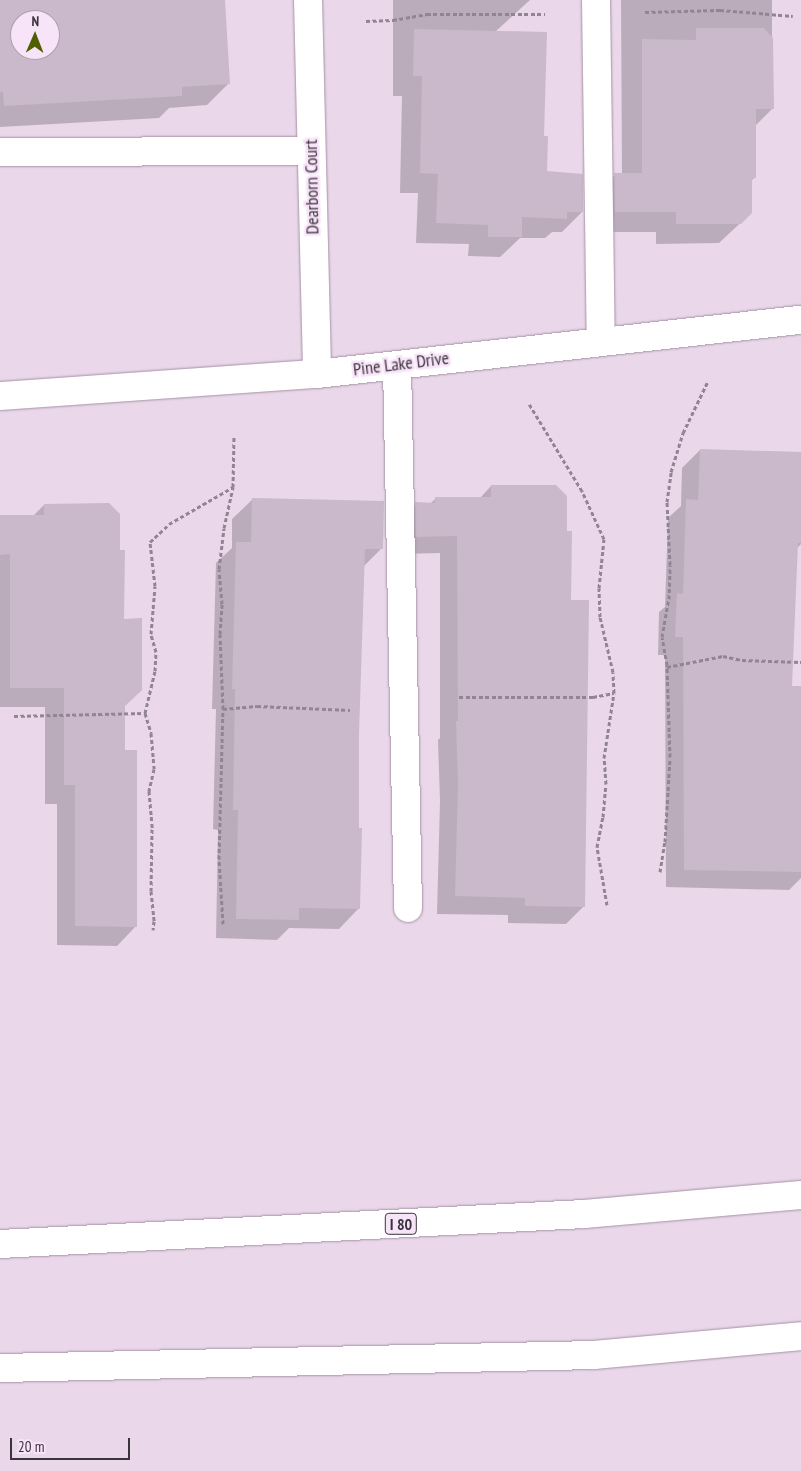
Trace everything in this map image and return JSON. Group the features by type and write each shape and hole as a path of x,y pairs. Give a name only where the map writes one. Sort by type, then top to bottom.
{"main road":[{"name":"Dearborn Court","path":"308,0 317,374"},
{"path":"596,0 601,341"},
{"path":"0,152 311,151"},
{"name":"Pine Lake Drive","path":"0,396 317,374 801,320"},
{"path":"397,365 408,908"},
{"name":"I 80","path":"0,1244 584,1214 801,1195"},
{"path":"0,1368 594,1355 801,1336"}],"path":[{"path":"645,12 720,10 793,16"},
{"path":"366,20 392,20 427,14 545,14"},
{"path":"660,872 665,842 670,757 667,667 662,637 669,599 670,565 667,502 671,472 683,433 708,381"},
{"path":"529,404 582,491 604,539 598,588 600,618 613,672 614,693 604,758 606,784 603,817 597,847 606,905"},
{"path":"223,924 219,860 223,709 220,634 222,604 219,569 224,528 233,487 234,436"},
{"path":"153,930 152,829 149,791 154,769 151,733 145,713 155,671 156,652 151,634 155,586 150,542 169,524 233,487"},
{"path":"667,667 723,656 742,660 801,662"},
{"path":"458,697 593,697 614,693"},
{"path":"223,709 257,706 350,710"},
{"path":"14,716 145,713"}],"building":[{"path":"0,0 225,0 230,84 182,87 182,96 4,106 3,92 0,92"},
{"path":"696,28 764,28 773,38 774,109 756,109 756,178 752,178 752,213 741,224 676,224 676,212 615,212 614,173 642,173 642,39 696,40"},
{"path":"414,29 547,32 544,136 548,136 547,171 583,174 583,212 567,212 567,219 522,217 522,237 488,237 488,225 436,223 438,174 420,173 422,76 413,76"},
{"path":"700,449 801,452 801,543 798,543 792,686 801,686 801,872 684,870 683,637 675,637 677,593 683,594 686,499 698,500"},
{"path":"491,485 556,485 567,496 567,531 572,531 571,600 589,600 585,907 525,906 525,898 455,896 458,783 456,721 458,721 457,536 416,537 415,502 435,503 435,497 491,497"},
{"path":"252,498 384,501 383,549 365,549 359,734 359,828 362,828 360,909 299,908 299,920 236,919 238,810 233,810 235,689 232,689 236,542 251,542"},
{"path":"109,503 120,514 120,550 125,550 124,619 142,618 142,690 125,706 125,750 137,750 137,927 75,926 75,785 64,785 64,688 10,688 10,554 0,555 0,515 44,515 44,504"}]}
